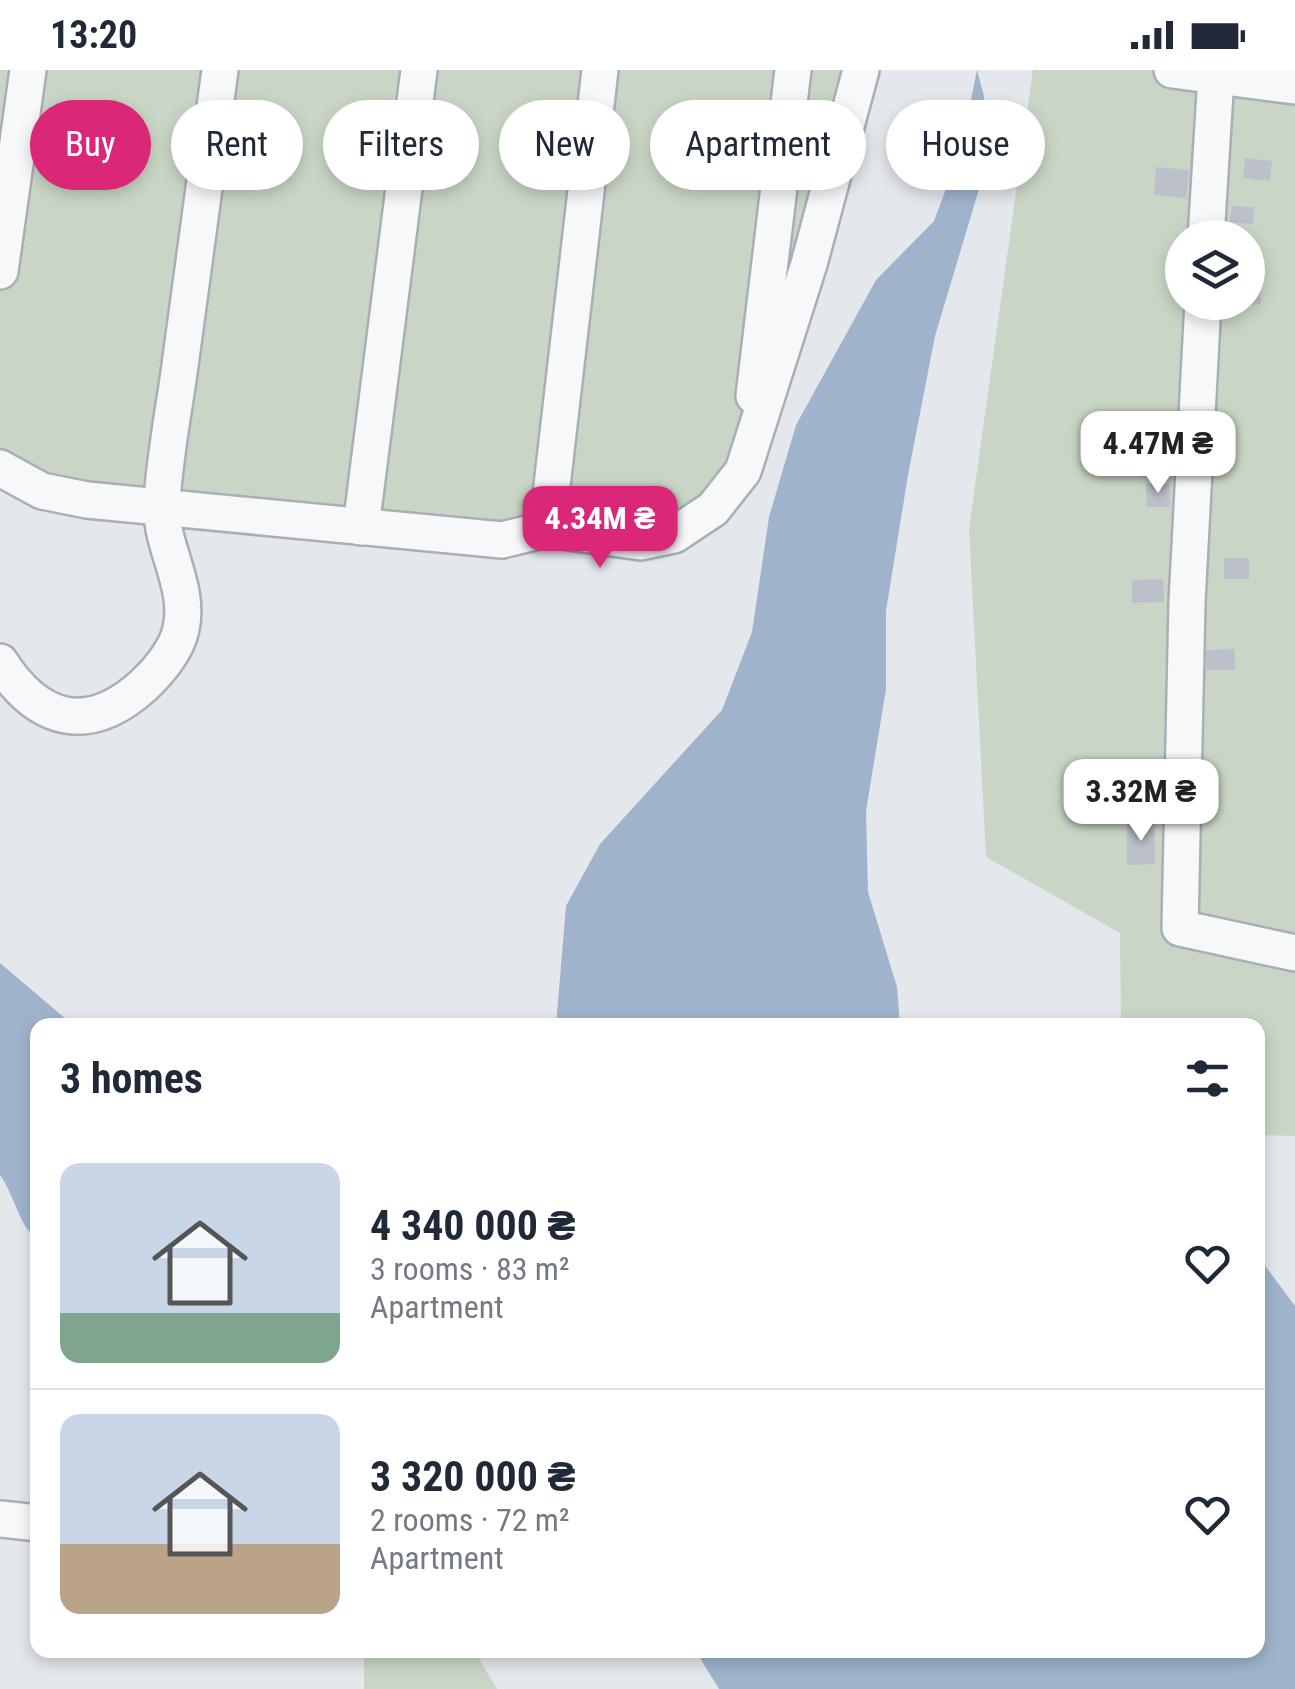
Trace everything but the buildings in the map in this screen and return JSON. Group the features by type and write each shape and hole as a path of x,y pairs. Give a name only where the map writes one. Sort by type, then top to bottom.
{"street":[{"path":"0,272 28,70"},
{"path":"0,662 34,702 58,714 83,719 108,711 154,675 181,632 183,615 161,507 220,70"},
{"path":"361,527 419,70"},
{"path":"547,529 600,70"},
{"path":"756,437 753,382 793,70"},
{"path":"0,468 42,491 361,527 502,540 547,529 641,542 674,535 713,509 743,471 861,70"},
{"path":"1172,70 1295,86"},
{"path":"1207,220 1216,76"},
{"path":"1202,320 1187,602 1180,928 1295,952"},
{"path":"0,1520 30,1523"}],"green space":[{"path":"0,70 861,70 852,100 650,100 650,190 827,190 757,437 674,535 87,500 0,468"},
{"path":"1033,70 1295,70 1295,1136 1265,1135 1265,1018 1121,1018 1120,933 986,857 969,529 1016,190 1045,190 1045,100 1029,100"},
{"path":"364,1658 479,1658 497,1689 364,1689"}],"water":[{"path":"977,70 984,100 971,100"},
{"path":"946,190 979,190 935,336 908,475 886,611 886,689 866,811 868,892 897,987 899,1018 557,1018 566,906 600,844 722,710 752,632 769,517 796,425 876,280 934,221"},
{"path":"0,963 65,1018 30,1018 30,1232 0,1175"},
{"path":"1265,1265 1295,1306 1295,1689 719,1689 700,1658 1265,1658"}]}
